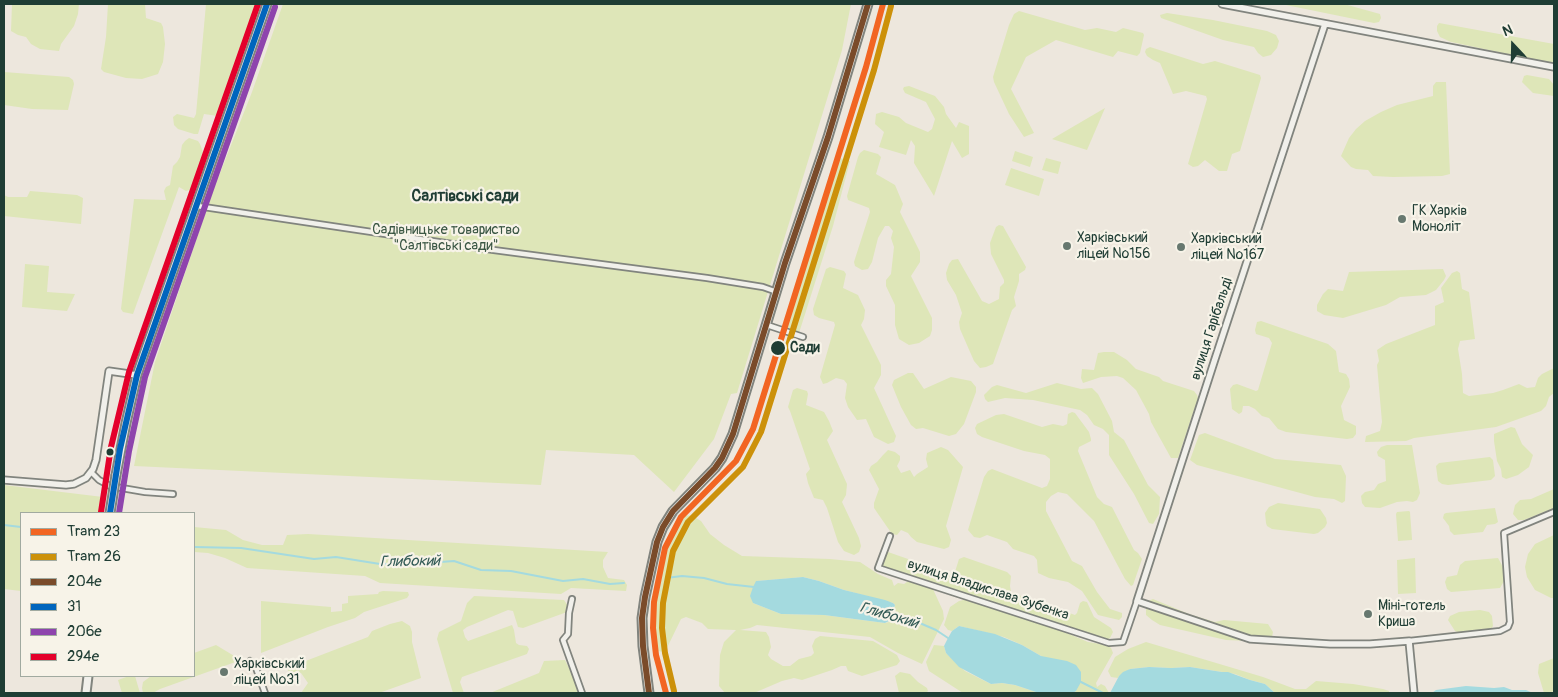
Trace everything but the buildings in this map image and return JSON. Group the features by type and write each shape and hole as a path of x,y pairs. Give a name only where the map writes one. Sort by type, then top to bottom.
{"main road":[{"path":"110,512 137,375 267,4"},
{"path":"649,693 642,635 642,618 659,535 667,520 685,498 715,468 728,448 852,62 868,4"},
{"path":"86,693 88,677"}],"street":[{"path":"1222,4 1231,4 1325,24 1554,67"},
{"name":"вулиця Гарібальді","path":"1123,642 1325,24"},
{"path":"197,206 496,251 707,278 763,287 777,292"},
{"path":"767,325 803,337"},
{"path":"4,480 66,485 80,482 91,472 96,460 109,371 137,375"},
{"path":"91,472 99,480 110,486 145,492 173,494"},
{"path":"1137,602 1250,639 1330,644 1370,644 1500,631 1508,627 1510,622 1504,533 1554,512"},
{"name":"вулиця Владислава Зубенка","path":"890,536 878,568 1109,643 1123,642"},
{"path":"572,599 568,634 563,640 582,693"},
{"path":"1409,641 1414,693"},
{"path":"250,661 256,668 265,693"}],"green space":[{"path":"12,4 79,4 74,26 61,44 59,51 40,49 31,44 26,37 11,31"},
{"path":"108,4 145,4 146,18 161,23 165,44 163,62 158,74 142,79 126,78 104,72 101,69 106,37"},
{"path":"206,4 259,4 226,101 218,116 204,114 198,134 194,134 178,129 174,125 173,117 177,114 194,118 196,114"},
{"name":"Садівницьке товариство \"Салтівські сади\"","path":"283,4 851,4 842,50 737,393 731,394 714,439 674,492 634,455 546,450 541,485 134,466 155,362 211,196 252,92"},
{"path":"1281,4 1344,4 1380,14 1381,18 1379,22 1374,23"},
{"path":"1019,11 1085,30 1097,28 1116,32 1123,28 1143,33 1140,53 1137,56 1118,51 1113,57 1056,40 1026,57 1011,89 1034,133 1024,137 1009,114 993,77 1009,25 1014,14"},
{"path":"1167,13 1267,31 1276,35 1279,41 1277,48 1271,55 1263,57 1254,47 1223,40 1161,18 1160,15"},
{"path":"1439,23 1554,44 1554,64 1451,42 1440,37 1437,31"},
{"path":"1150,47 1203,64 1215,61 1260,75 1261,78 1240,151 1232,154 1227,171 1219,171 1205,160 1198,166 1193,167 1188,164 1207,99 1206,96 1186,91 1173,94 1160,63 1147,56 1145,52"},
{"path":"4,72 69,77 73,80 74,84 68,110 32,109 4,105"},
{"path":"1524,76 1549,79 1554,85 1554,96 1533,93 1522,82"},
{"path":"1436,82 1446,82 1450,174 1442,176 1373,176 1368,170 1351,167 1341,156 1349,138 1365,121 1397,105 1433,96 1433,86"},
{"path":"909,86 935,96 956,128 959,122 969,126 969,154 962,158 952,141 934,196 914,163 915,146 911,140 906,155 879,147 884,132 875,124 876,114 882,112 899,117 906,123 928,132 932,129 935,119 926,102 905,93 904,87"},
{"path":"1105,108 1087,150 1052,139"},
{"path":"189,138 198,141 200,144 204,155 204,162 195,182 189,190 186,191 179,187 133,314 123,312 121,309 134,199 166,200 164,191 170,185 173,166 180,157 182,145"},
{"path":"864,150 878,154 881,157 876,174 895,185 903,204 900,212 920,252 920,262 911,276 932,318 932,330 930,336 919,343 909,345 899,339 895,325 895,305 886,286 886,280 891,274 894,247 891,238 893,231 889,226 885,226 878,238 872,262 868,269 862,270 855,266 854,262 870,212 869,208 848,200 847,196 858,157"},
{"path":"1015,151 1033,157 1030,167 1012,161"},
{"path":"840,158 850,161 833,226 799,333 797,334 786,329"},
{"path":"1046,158 1061,162 1058,174 1042,170"},
{"path":"1011,168 1044,179 1039,196 1005,185"},
{"path":"30,191 77,195 83,198 81,224 4,216 4,195 8,197 27,197"},
{"path":"999,225 1003,226 1026,267 1019,274 1014,297 1016,306 1012,310 993,364 980,368 974,361 960,329 959,322 962,313 956,295 947,280 946,273 952,260 958,259 982,301 989,304 999,299 1000,287 1004,280 991,254 990,243 996,227"},
{"path":"25,264 49,266 47,292 75,294 67,311 22,307"},
{"path":"830,267 844,271 846,274 843,288 858,295 865,310 861,325 881,365 881,375 874,388 896,436 894,442 888,444 874,437 866,419 857,420 848,407 845,398 847,384 844,380 836,378 823,384 820,377 835,325 834,322 814,315 813,309 826,269"},
{"path":"1443,269 1446,276 1444,280 1436,290 1426,295 1400,297 1386,305 1343,318 1324,315 1317,311 1317,305 1328,289 1343,291 1349,272"},
{"path":"1457,271 1460,273 1462,289 1469,292 1475,339 1460,341 1458,349 1463,393 1469,396 1493,393 1519,384 1527,388 1535,387 1538,378 1542,374 1554,368 1554,393 1549,397 1546,406 1541,411 1496,427 1414,438 1406,441 1365,442 1366,436 1380,431 1382,422 1377,350 1386,344 1435,325 1435,306 1444,302 1441,288 1452,273"},
{"path":"1261,321 1328,344 1336,351 1339,372 1346,374 1349,379 1350,387 1341,406 1344,420 1356,426 1356,434 1353,438 1347,439 1286,432 1278,429 1269,418 1262,416 1249,406 1243,406 1242,412 1239,414 1232,409 1230,389 1233,385 1237,384 1256,391 1258,390 1272,343 1269,338 1256,334 1257,322"},
{"path":"1114,352 1127,360 1136,369 1159,377 1163,381 1194,391 1197,395 1198,398 1178,458 1171,458 1136,390 1123,378 1117,376 1101,377 1083,383 1081,378 1082,369 1094,370 1098,353"},
{"path":"908,373 913,373 924,389 951,377 971,381 976,387 976,392 964,424 956,434 949,436 923,428 916,429 911,425 892,385 894,380"},
{"path":"1057,383 1081,389 1092,388 1098,394 1112,421 1114,432 1124,440 1148,485 1160,497 1159,514 1153,524 1149,523 1134,494 1109,455 1109,435 1103,429 1094,425 1087,415 1080,410 1033,400 1005,398 988,402 984,395 997,385 1026,393"},
{"path":"797,388 807,391 806,405 824,412 833,431 827,440 847,484 846,495 842,502 861,546 859,552 854,555 844,551 838,542 823,500 814,498 808,483 806,474 810,469 788,407 793,390"},
{"path":"1075,413 1089,432 1091,441 1079,447 1078,451 1097,497 1104,504 1112,507 1134,550 1142,559 1133,585 1131,586 1125,579 1094,521 1067,494 1058,492 1051,496 1046,502 1046,511 1072,561 1082,566 1097,592 1110,609 1122,613 1122,617 1119,620 1098,615 1082,591 1068,582 1049,578 1038,573 1037,560 1034,556 1013,549 1007,542 987,535 980,538 974,537 968,530 984,477 988,471 992,469 1042,488 1047,486 1050,479 1050,459 1045,455 1024,451 982,437 977,434 975,428 977,424 996,415 1004,414 1042,427 1053,424 1063,426 1067,424 1068,414"},
{"path":"1511,427 1515,428 1522,444 1533,455 1529,467 1518,475 1506,479 1502,477 1497,461 1494,434"},
{"path":"1205,433 1275,459 1341,465 1346,476 1345,501 1342,503 1334,499 1315,497 1197,465 1190,460 1199,435"},
{"path":"1387,445 1412,445 1420,493 1417,500 1413,502 1397,502 1380,508 1365,507 1361,496 1365,492 1374,490 1378,484 1386,481 1385,460 1378,456 1377,452 1381,447"},
{"path":"941,447 948,450 963,467 946,526 951,540 949,547 944,549 917,542 908,533 901,530 897,535 892,534 874,508 879,489 869,470 888,450 900,456 897,466 901,473 910,470 914,477 928,467 927,453"},
{"path":"1490,457 1493,460 1495,476 1491,480 1448,485 1438,481 1436,466 1439,463"},
{"path":"4,485 103,497 101,512 20,512 20,591 4,589"},
{"path":"1554,489 1554,508 1524,520 1518,520 1513,514 1515,505 1520,500 1531,499"},
{"path":"1278,503 1320,509 1327,523 1318,533 1314,534 1272,529 1267,526 1265,513 1269,507"},
{"path":"1495,508 1498,522 1487,525 1483,532 1454,535 1443,518 1446,513"},
{"path":"1409,511 1412,540 1398,541 1396,514 1397,512"},
{"path":"684,515 693,516 701,521 710,534 742,556 860,562 878,574 892,580 894,586 898,583 904,584 910,580 932,587 943,611 944,619 922,664 870,637 757,625 740,630 766,632 771,647 768,655 783,666 790,666 799,659 811,656 814,653 812,646 815,639 820,636 873,641 897,655 900,661 897,665 862,676 848,671 846,666 841,666 802,680 794,678 782,681 754,693 725,693 719,686 720,655 724,642 736,630 708,629 702,623 686,617 681,619 665,652 657,651 654,641 653,619 655,602 667,547 672,534","holes":["803,577 844,590 893,603 895,605 889,622 824,615 781,614 753,603 757,581"]},
{"path":"195,527 226,530 243,540 262,545 283,545 287,535 308,534 608,552 603,560 603,567 608,578 624,580 627,585 626,591 571,588 561,594 380,583 365,576 247,568 208,553 195,552"},
{"path":"1554,535 1554,598 1551,598 1535,590 1527,577 1525,567 1528,554 1535,544"},
{"path":"888,552 954,575 959,559 964,557 1007,572 1011,576 1011,592 1075,615 1080,603 1083,601 1087,602 1094,617 1111,628 1113,632 1110,638 1105,641 954,589 883,567 882,561"},
{"path":"1415,558 1416,593 1398,594 1397,560"},
{"path":"1498,558 1504,569 1504,581 1500,588 1451,592 1447,589 1445,582 1447,577 1457,575 1460,565 1465,561"},
{"path":"383,591 408,592 409,595 407,598 364,612 355,618 261,653 261,601 331,607 331,612 342,611 342,604 348,603 348,596 378,594"},
{"path":"474,596 564,600 568,606 567,612 523,628 518,627 513,611 508,610 463,630 468,641 512,625 516,643 527,646 529,649 527,654 462,677 460,682 464,693 453,693 437,639 439,632 461,621 467,603"},
{"path":"968,599 1088,642 1108,645 1113,653 1096,683 1097,687 1101,684 1105,686 1109,693 1073,693 1076,691 1041,656 1004,637 959,626 952,631 948,630 944,625 950,607 959,601"},
{"path":"1153,599 1189,614 1215,622 1224,620 1268,624 1273,632 1271,642 1226,640 1160,625 1146,615 1148,601"},
{"path":"1480,610 1489,612 1492,616 1493,626 1491,629 1460,633 1455,631 1448,620 1450,616 1459,612"},
{"path":"402,621 410,626 412,632 412,642 421,678 379,693 301,693 308,683 301,673 289,674 288,670 290,667 368,637 372,631"},
{"path":"1146,642 1263,677 1295,689 1306,689 1316,681 1353,684 1383,689 1389,691 1389,693 1275,693 1265,684 1235,674 1190,667 1130,669 1118,678 1111,677 1108,671 1115,657 1128,649"},
{"path":"216,645 241,660 195,676 195,653"},
{"path":"934,645 944,646 946,653 965,671 991,684 1015,685 1039,693 963,693 929,671 926,662"},
{"path":"1554,658 1554,691 1544,693 1538,673 1539,664"},
{"path":"565,660 578,693 490,693 539,673 544,661"},
{"path":"900,672 910,674 928,691 926,693 899,693 895,676"},
{"path":"126,677 135,677 140,693 122,693 118,680"},
{"path":"150,677 194,677 153,693 143,693 143,682"}],"water":[{"path":"803,577 893,603 895,605 889,621 885,623 824,615 781,614 753,603 750,596 756,581"},
{"path":"959,626 995,634 1022,645 1041,656 1067,661 1076,665 1081,672 1081,682 1073,693 1039,693 1015,685 991,684 959,667 946,653 944,646 952,631"},
{"path":"1190,667 1228,672 1265,684 1275,693 1110,693 1123,672 1130,669"},
{"path":"1466,686 1504,687 1512,690 1526,690 1533,693 1432,693 1436,690"}],"waterway":[{"name":"Глибокий","path":"4,525 20,527"},
{"name":"Глибокий","path":"195,547 241,548 314,559 336,557 380,564 454,561 481,570 511,571 563,581 583,579 610,584 624,583"},
{"name":"Глибокий","path":"666,578 682,576 704,578 727,584 754,587"},
{"name":"Глибокий","path":"890,616 908,618 936,630 948,638"},
{"name":"Глибокий","path":"1081,682 1103,693"}],"tram line":[{"name":"23","path":"666,693 656,655 653,628 654,602 665,548 681,517 736,461 753,429 866,67 883,4"},
{"name":"26","path":"674,691 665,653 662,628 663,603 673,551 688,522 743,467 761,432 874,70 891,6"}],"transit line":[{"name":"294е","path":"101,512 111,447 129,372 258,4"},
{"name":"31","path":"110,512 120,449 137,375 267,4"},
{"name":"204е","path":"649,693 643,646 642,618 657,542 663,527 673,511 715,468 722,458 733,434 785,263 828,137 868,4"},
{"name":"206е","path":"119,512 129,451 145,377 275,7"}],"place":[{"name":"ГК Харків Моноліт","path":"1402,219"},
{"name":"Харківський ліцей №156","path":"1067,246"},
{"name":"Харківський ліцей №167","path":"1181,247"},
{"name":"Сади","path":"778,348"},
{"name":"Міні-готель Криша","path":"1368,614"},
{"name":"Харківський ліцей №31","path":"224,672"}],"district":[{"name":"Салтівські сади","path":"465,197"}]}
